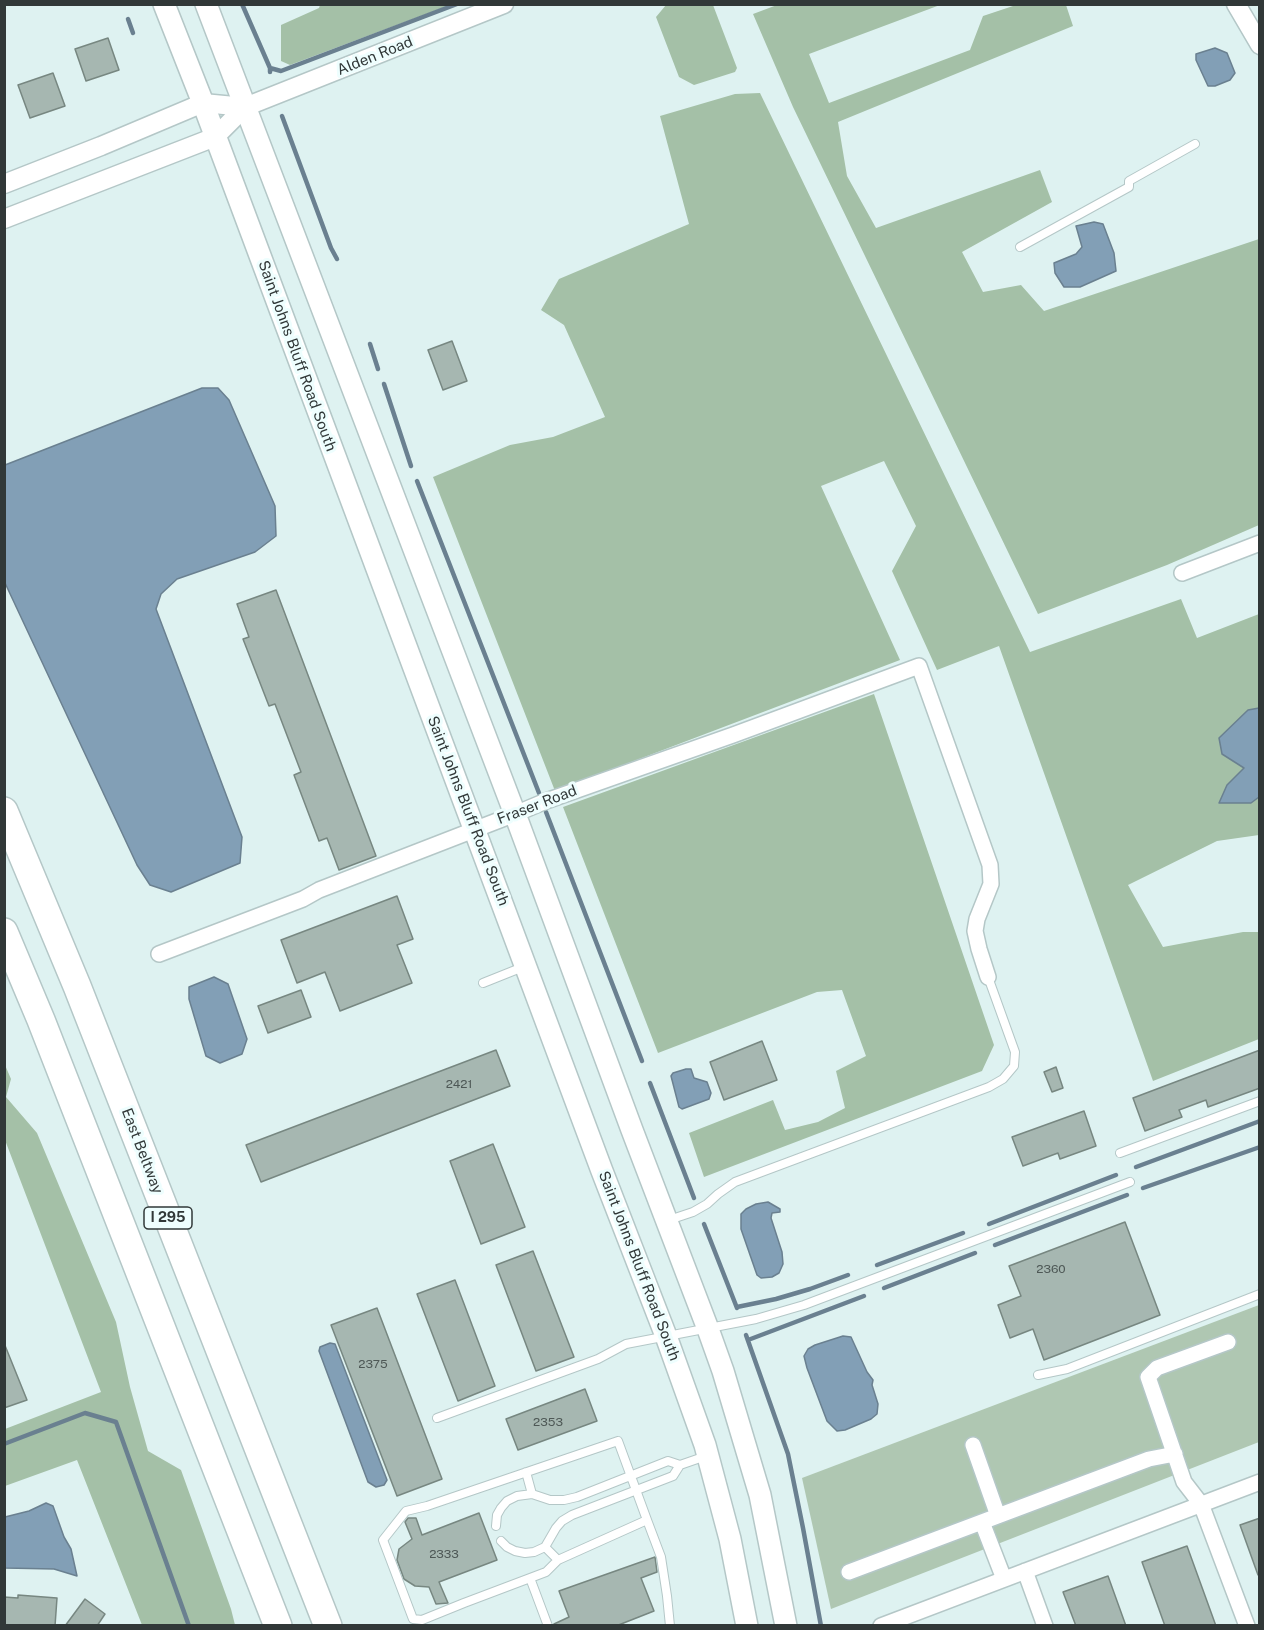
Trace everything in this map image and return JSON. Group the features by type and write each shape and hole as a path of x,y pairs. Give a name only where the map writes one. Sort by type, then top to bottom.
{"highway":[{"name":"East Beltway","path":"4,811 77,986 328,1626"},
{"name":"I 295","path":"4,932 41,1020 278,1626"}],"main road":[{"name":"Saint Johns Bluff Road South","path":"164,4 666,1336 707,1456 729,1539 747,1626"},
{"path":"206,4 515,814 708,1329 760,1495 786,1626"}],"street":[{"name":"Alden Road","path":"4,219 215,137 245,107 504,4"},
{"path":"1236,4 1260,45"},
{"name":"Alden Road","path":"4,184 203,103 245,107"},
{"path":"1182,573 1260,543"},
{"name":"Fraser Road","path":"159,954 546,801 919,666 990,865 991,884 977,919 975,931 988,977"},
{"path":"1228,1342 1157,1368 1148,1377 1184,1482 1201,1504 1247,1626"},
{"path":"973,1445 998,1516"},
{"path":"849,1572 1149,1459 1175,1454"},
{"path":"880,1626 1260,1482"},
{"path":"982,1522 1004,1579"},
{"path":"1025,1571 1045,1626"}],"lane":[{"path":"1020,247 1129,187 1129,181 1195,144"},
{"path":"483,983 526,966"},
{"path":"667,1221 693,1212 707,1204 735,1182 989,1087 1003,1078 1014,1065 1015,1052 988,977"},
{"path":"1120,1153 1260,1101"},
{"path":"437,1418 598,1359 626,1344 756,1319 804,1305 1130,1182"},
{"path":"1038,1375 1067,1369 1260,1294"},
{"path":"647,1520 558,1560 546,1572 422,1620 413,1619 383,1540 406,1511 427,1506 618,1441 661,1557 668,1596 670,1626"},
{"path":"495,1526 501,1508 507,1501 518,1496 532,1494 550,1500 564,1500 668,1461 680,1465 707,1456"},
{"path":"501,1540 515,1551 534,1552 545,1546 562,1521 572,1515 673,1476 680,1465"},
{"path":"526,1473 532,1494"},
{"path":"545,1546 558,1560"},
{"path":"530,1578 549,1626"}],"green space":[{"path":"320,4 450,5 290,65 281,61 281,25 319,8"},
{"path":"666,5 713,5 737,68 735,72 694,85 679,77 656,17"},
{"path":"777,5 940,5 809,54 829,103 970,50 983,16 1016,5 1066,5 1073,26 838,122 847,176 876,228 1040,170 1052,202 962,252 983,292 1021,285 1044,311 1259,239 1259,525 1167,565 1038,614 793,107 753,14"},
{"path":"760,93 1030,652 1181,599 1197,638 1259,614 1259,835 1217,841 1128,885 1163,947 1243,932 1259,932 1259,1039 1153,1081 999,646 937,670 892,571 916,526 884,461 821,486 900,660 555,791 433,477 510,445 553,437 605,417 564,325 541,310 559,279 689,224 660,116 735,94"},
{"path":"874,694 994,1045 982,1071 704,1177 689,1133 773,1100 785,1130 818,1122 845,1108 836,1071 866,1056 842,990 817,992 658,1053 563,807"},
{"path":"5,1065 11,1079 6,1097 37,1133 116,1322 130,1387 148,1451 181,1470 235,1625 142,1625 77,1460 5,1486 5,1429 101,1392 5,1140"},
{"path":"1259,1305 1259,1442 831,1609 802,1478"}],"water":[{"path":"1215,48 1227,53 1235,73 1230,80 1215,86 1208,86 1196,60 1196,54"},
{"path":"1094,222 1103,224 1114,253 1116,271 1080,287 1064,287 1055,273 1054,263 1076,254 1082,247 1076,226"},
{"path":"202,388 218,388 229,400 275,506 276,536 255,552 177,579 161,594 156,609 242,837 240,863 171,892 150,885 137,865 5,583 5,465"},
{"path":"1259,708 1259,797 1251,803 1219,803 1227,785 1244,768 1222,754 1219,738 1248,710"},
{"path":"214,977 228,984 247,1039 242,1054 220,1063 206,1056 189,999 189,987"},
{"path":"691,1069 694,1078 707,1082 711,1093 709,1099 682,1109 679,1107 671,1076 673,1073"},
{"path":"768,1202 780,1209 780,1212 772,1213 771,1218 782,1252 783,1264 779,1273 772,1277 761,1278 757,1275 741,1229 741,1214 756,1204"},
{"path":"843,1336 851,1337 873,1380 872,1385 878,1404 877,1414 871,1419 837,1431 827,1421 804,1356 808,1349 815,1345"},
{"path":"330,1343 335,1344 387,1480 384,1485 376,1487 368,1482 319,1351 320,1347"},
{"path":"46,1503 53,1506 64,1537 71,1549 77,1576 54,1569 5,1568 5,1517 29,1511"}],"building":[{"path":"108,38 119,70 86,81 75,49"},
{"path":"53,73 65,106 30,118 18,85"},
{"path":"452,341 467,381 443,390 428,350"},
{"path":"276,590 376,856 339,870 327,838 319,841 294,775 301,772 275,704 269,706 243,639 249,637 237,604"},
{"path":"397,896 413,939 397,945 412,983 340,1011 325,972 297,983 281,940"},
{"path":"301,990 311,1017 268,1033 258,1006"},
{"path":"762,1041 777,1080 724,1100 710,1062"},
{"path":"496,1050 510,1086 261,1182 246,1145"},
{"path":"1260,1050 1260,1088 1208,1107 1206,1100 1179,1110 1182,1117 1145,1131 1133,1098"},
{"path":"1056,1067 1063,1088 1052,1092 1044,1072"},
{"path":"1084,1111 1096,1146 1060,1159 1058,1153 1023,1166 1012,1137"},
{"path":"493,1144 525,1227 481,1244 450,1161"},
{"path":"1125,1222 1160,1315 1044,1360 1033,1329 1010,1338 998,1305 1021,1296 1009,1266"},
{"path":"533,1251 574,1357 536,1371 496,1265"},
{"path":"455,1280 495,1386 458,1401 417,1294"},
{"path":"377,1308 442,1479 397,1496 331,1325"},
{"path":"4,1343 27,1400 4,1408"},
{"path":"585,1389 597,1421 518,1450 506,1419"},
{"path":"479,1513 497,1560 439,1582 448,1603 436,1604 429,1587 415,1586 404,1579 397,1560 399,1549 412,1539 405,1522 408,1518 416,1518 422,1535"},
{"path":"1260,1518 1260,1575 1258,1575 1240,1525"},
{"path":"1187,1546 1216,1626 1165,1626 1142,1562"},
{"path":"655,1557 657,1572 641,1578 654,1611 616,1626 554,1626 569,1617 559,1591"},
{"path":"1108,1576 1126,1626 1076,1626 1063,1592"},
{"path":"18,1595 57,1598 55,1626 4,1626 4,1597 18,1598"},
{"path":"85,1599 105,1614 97,1626 65,1626"}],"waterway":[{"path":"242,4 270,72"},
{"path":"270,68 281,71 457,4"},
{"path":"128,19 133,33"},
{"path":"282,116 337,259"},
{"path":"370,344 378,369"},
{"path":"384,384 411,466"},
{"path":"417,481 539,793"},
{"path":"546,812 642,1061"},
{"path":"650,1083 694,1198"},
{"path":"1136,1167 1260,1121"},
{"path":"1143,1188 1260,1147"},
{"path":"989,1224 1116,1175"},
{"path":"995,1245 1127,1195"},
{"path":"704,1224 737,1308"},
{"path":"877,1265 963,1233"},
{"path":"884,1288 975,1253"},
{"path":"737,1307 776,1299 848,1275"},
{"path":"748,1340 864,1296"},
{"path":"746,1335 788,1454 821,1626"},
{"path":"4,1444 85,1413 116,1422 189,1626"}]}
